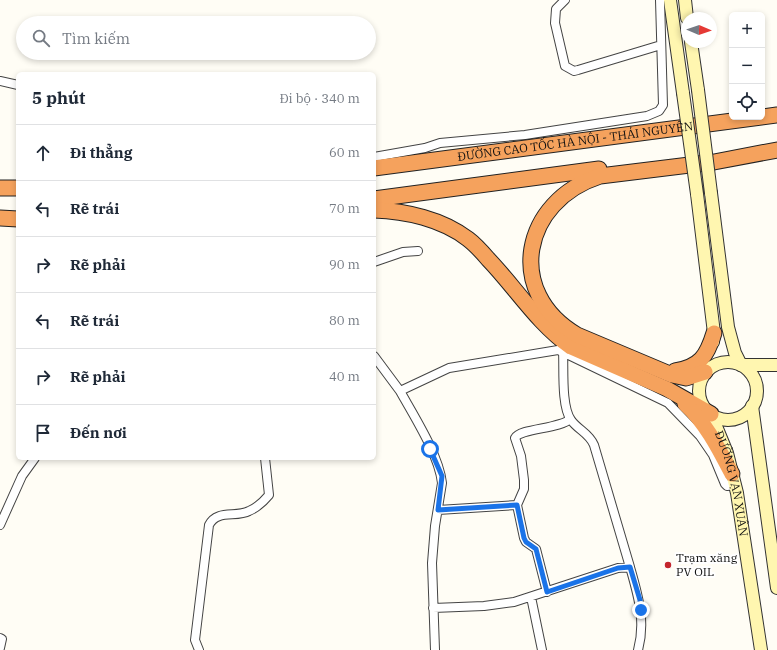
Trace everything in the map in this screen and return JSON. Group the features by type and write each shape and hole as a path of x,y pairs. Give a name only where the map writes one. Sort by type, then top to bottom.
{"highway":[{"path":"765,110 777,108"},
{"path":"428,162 471,149 729,115"},
{"name":"ĐƯỜNG CAO TỐC HÀ NỘI - THÁI NGUYÊN","path":"376,168 777,115"},
{"path":"376,199 777,146"},
{"path":"705,372 686,378 666,372 577,335 563,326 544,303 533,278 532,248 540,223 562,195 585,181 600,176 714,162 777,150"},
{"path":"0,188 16,188"},
{"path":"376,210 436,221 469,239 543,324 558,338 571,347 667,389 711,414"},
{"path":"0,218 16,219"},
{"path":"666,372 683,370 702,360 708,351 714,333"},
{"path":"667,389 688,408 703,425 716,444 734,480"}],"main road":[{"path":"670,0 697,194 714,333 712,355 701,381 700,395 704,408 719,419 729,420 746,414 756,398 757,388 749,370 732,362 722,362 705,372"},
{"path":"685,0 686,12"},
{"path":"692,48 728,327 735,353 741,365"},
{"path":"741,365 777,365"},
{"path":"752,406 772,518 777,588"},
{"name":"ĐƯỜNG VẠN XUÂN","path":"711,414 727,453 734,480 761,650"}],"street":[{"path":"565,0 556,9 555,23 565,66 568,69 578,70 661,45"},
{"path":"376,157 424,148 440,143 525,135 647,116 659,111 663,105 661,45 662,19 660,0"},
{"path":"0,81 16,85"},
{"path":"376,261 403,252 418,251"},
{"path":"400,391 455,366 558,350 563,351 588,366 668,403 700,436 713,455 725,484 727,486 734,480"},
{"path":"563,351 566,402 570,419 588,435 594,445 640,600 642,627 638,650"},
{"path":"376,359 400,391 437,463 442,476 442,488 432,563 435,650"},
{"path":"547,592 536,549 526,542 524,538 517,505 524,489 521,456 515,442 516,435 559,424 570,419"},
{"path":"0,525 22,476 34,460"},
{"path":"199,650 195,640 209,525 215,518 221,516 248,512 269,495 265,460"},
{"path":"438,510 517,505"},
{"path":"433,608 484,606 514,602 618,568 630,567"},
{"path":"531,597 542,650"},
{"path":"0,638 2,640 0,648"}],"place":[{"name":"Trạm xăng PV OIL","path":"668,565"}],"route":[{"path":"430,449 442,476 438,510 517,505 524,538 526,542 536,549 547,592 618,568 630,567 640,600 641,610"}]}
